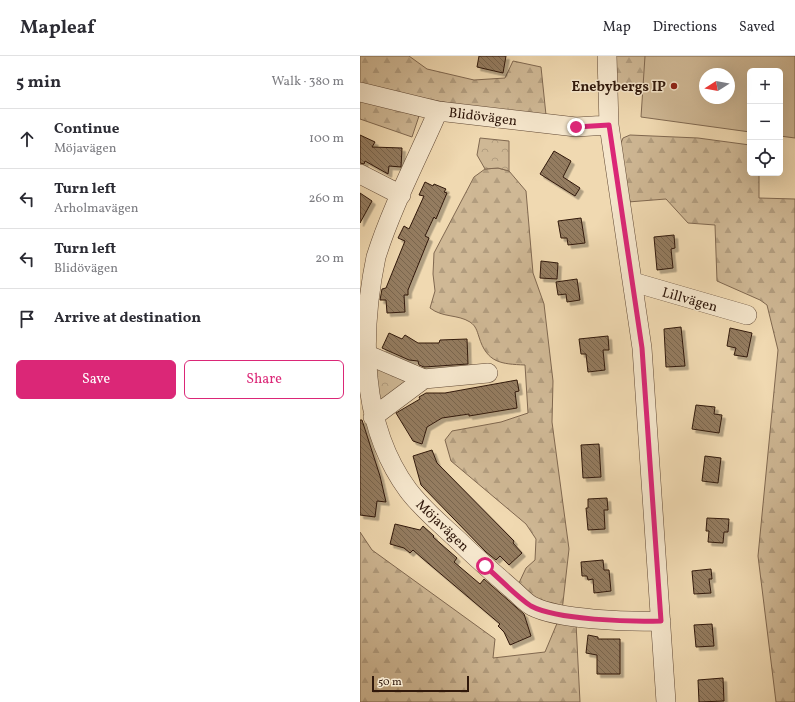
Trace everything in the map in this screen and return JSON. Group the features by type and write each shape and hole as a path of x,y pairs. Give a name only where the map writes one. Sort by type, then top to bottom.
{"street":[{"path":"608,56 609,125 642,348 666,702"},
{"name":"Blidövägen","path":"360,92 438,111 576,127 609,125"},
{"name":"Möjavägen","path":"438,111 401,195 376,258 366,308 361,352 367,397 384,454 408,491 485,566 532,606 565,616 636,622 661,621"},
{"path":"360,174 401,195"},
{"name":"Lillvägen","path":"633,282 747,315"},
{"path":"361,352 424,379 488,373"},
{"path":"373,417 424,379"}],"green space":[{"path":"360,56 409,56 427,69 474,80 505,78 513,61 541,67 546,115 459,105 360,86"},
{"path":"616,56 651,56 653,82 615,86"},
{"name":"Enebybergs IP","path":"645,56 795,56 795,138 783,136 783,68 747,68 747,132 641,117"},
{"path":"360,100 419,116 412,137 360,119"},
{"path":"630,135 698,138 747,145 747,176 759,176 759,198 795,199 795,702 776,702 758,556 778,350 767,305 760,300 717,281 715,225 688,223 666,199 628,202 619,148 623,138"},
{"path":"480,138 509,141 509,171 498,168 485,169 477,155"},
{"path":"498,168 509,171 526,191 533,273 544,304 553,381 552,422 569,549 562,611 540,603 518,585 526,568 535,560 536,539 526,524 451,461 445,440 452,431 501,422 528,413 525,365 502,363 491,357 482,346 476,329 470,322 440,313 430,308 435,291 433,274 434,253 474,177 485,169"},
{"path":"373,366 410,382 379,401"},
{"path":"360,532 372,550 495,639 493,658 545,652 558,621 576,623 580,702 360,702"}],"building":[{"path":"479,56 506,56 503,73 477,67"},
{"path":"360,135 375,142 372,147 402,148 401,167 389,166 388,174 365,161 364,164 360,163"},
{"path":"554,151 571,161 563,177 580,188 575,196 540,174"},
{"path":"425,182 433,186 434,184 446,189 444,192 447,193 436,219 434,217 425,236 429,238 408,290 408,295 404,295 405,312 387,313 386,300 380,300 382,289 386,288 405,241 398,238 404,226 409,229 424,196 419,195"},
{"path":"360,193 372,201 360,223"},
{"path":"581,218 585,243 568,245 567,238 561,238 558,221"},
{"path":"674,235 675,248 671,249 673,268 657,270 654,237"},
{"path":"541,261 558,263 557,279 540,278"},
{"path":"577,279 580,300 567,302 566,294 558,295 556,282"},
{"path":"681,327 685,366 666,367 664,329"},
{"path":"730,328 752,333 747,357 734,355 736,348 727,346"},
{"path":"389,333 402,339 405,335 418,343 439,343 440,340 467,339 468,364 424,367 419,365 418,361 409,360 382,348"},
{"path":"608,336 609,350 603,350 605,370 588,372 586,354 581,354 579,339"},
{"path":"517,380 519,391 515,392 517,408 469,416 469,414 442,418 427,427 422,444 413,441 396,413 420,399 419,397 426,393 445,393"},
{"path":"696,405 715,407 714,414 722,415 719,433 692,429"},
{"path":"360,420 362,420 380,476 386,502 377,501 375,517 360,515"},
{"path":"599,444 601,477 583,478 581,445"},
{"path":"432,450 437,463 514,541 513,543 522,553 509,565 500,556 496,560 486,552 421,485 413,456"},
{"path":"705,456 721,458 718,483 702,481"},
{"path":"607,498 608,510 604,510 605,529 588,530 586,508 588,508 588,499"},
{"path":"707,518 729,519 728,532 724,532 723,543 708,542 709,531 706,531"},
{"path":"395,524 420,530 423,526 457,558 454,562 480,584 484,579 524,614 531,636 510,645 504,632 498,626 500,624 413,550 410,553 404,548 390,544"},
{"path":"603,560 604,570 609,570 611,591 594,593 593,579 588,580 587,576 582,576 581,562"},
{"path":"711,569 712,579 709,579 711,593 694,594 692,571"},
{"path":"712,624 714,646 696,647 694,625"},
{"path":"588,635 598,637 598,639 620,639 620,674 597,674 597,655 586,653"},
{"path":"723,678 724,701 699,702 698,680"}],"place":[{"name":"Enebybergs IP","path":"674,86"}],"route":[{"path":"485,566 532,606 554,613 565,616 636,622 661,621 642,348 609,125 576,127"}]}
